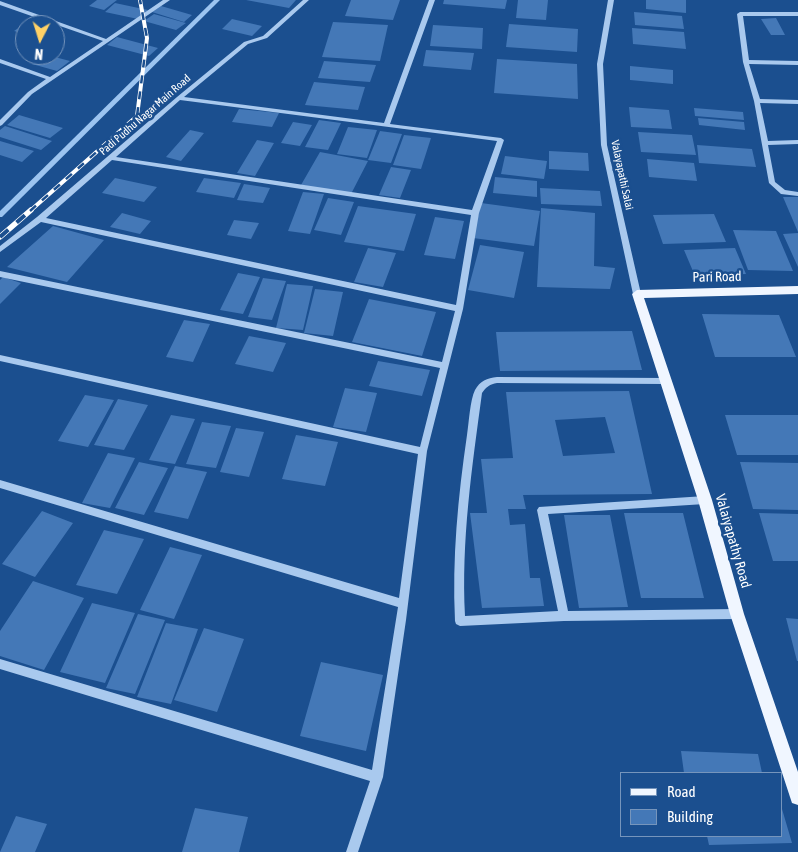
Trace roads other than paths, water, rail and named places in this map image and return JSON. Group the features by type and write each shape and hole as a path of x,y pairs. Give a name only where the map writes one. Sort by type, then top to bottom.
{"main road":[{"name":"Pari Road","path":"637,294 798,290"},
{"name":"Valaiyapathy Road","path":"637,294 705,500 736,614 798,797"}],"street":[{"path":"0,124 30,93 167,0"},
{"name":"Padi Pudhu Nagar Main Road","path":"0,250 40,219 179,98 246,43 265,37 306,0"},
{"path":"386,125 432,0"},
{"name":"Valayapathi Salai","path":"611,0 600,64 604,145 637,294"},
{"path":"0,3 108,41"},
{"path":"798,14 740,14 746,62 757,101 774,187 783,192 798,194"},
{"path":"0,61 51,79"},
{"path":"746,62 798,63"},
{"path":"179,98 501,140 474,213 459,308 443,365 423,451 403,604 377,777 352,852"},
{"path":"757,101 798,102"},
{"path":"765,143 798,142"},
{"path":"111,158 474,213"},
{"path":"40,219 459,308"},
{"path":"0,274 443,365"},
{"path":"0,358 423,451"},
{"path":"665,381 497,380 481,385 478,393 463,498 457,580 460,621 564,616 736,614"},
{"path":"0,484 403,604"},
{"path":"564,616 542,510 705,500"},
{"path":"0,664 377,777"}],"waterway":[{"path":"0,215 217,0"}],"railway":[{"path":"30,211 137,116 147,38 140,0"},
{"path":"0,237 31,210"}]}
